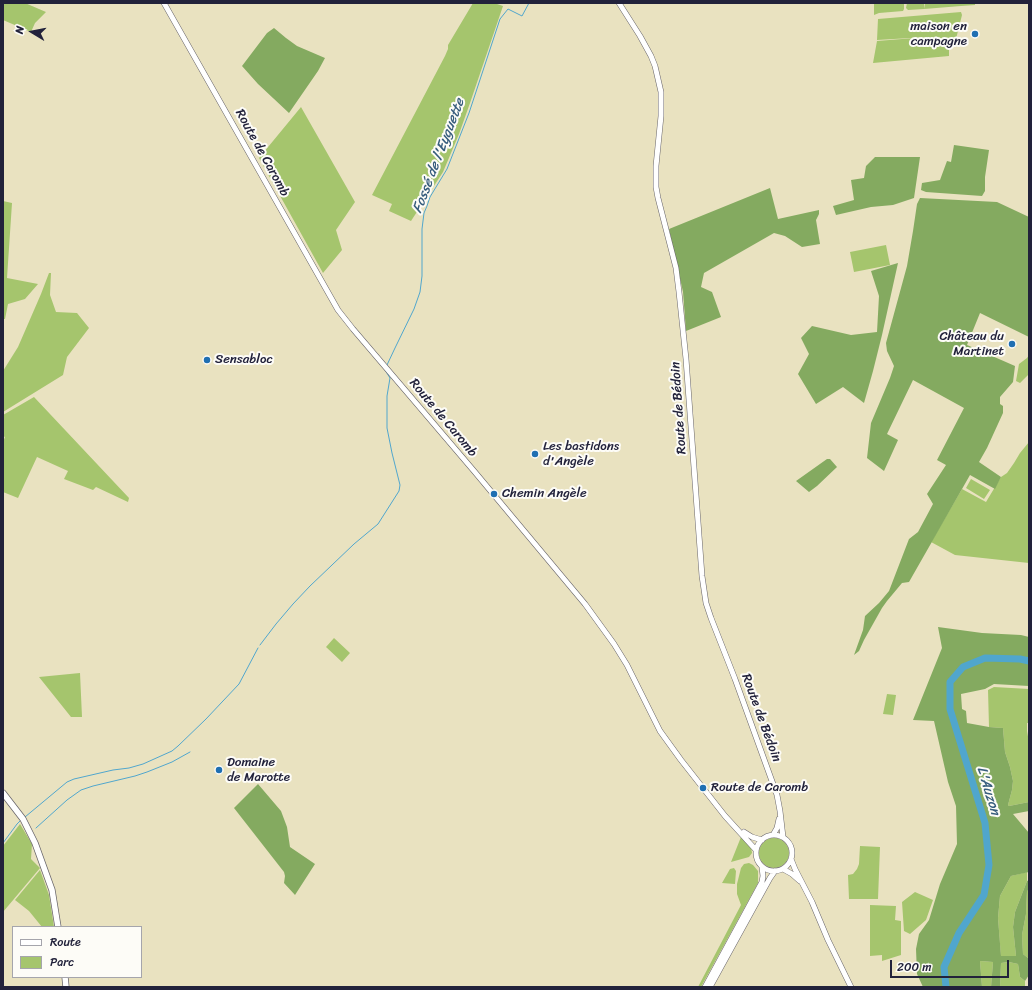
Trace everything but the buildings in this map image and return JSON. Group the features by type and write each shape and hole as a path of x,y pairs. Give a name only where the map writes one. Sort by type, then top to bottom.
{"main road":[{"name":"Route de Caromb","path":"164,3 338,310 585,604 614,644 627,665 660,731 725,816 735,826"},
{"name":"Route de Bédoin","path":"619,3 640,36 655,66 661,92 662,111 656,166 656,188 676,268 680,292 702,576 706,603 773,782 780,811 783,837"},
{"path":"3,793 23,819 35,843 52,890 58,926"},
{"path":"773,835 779,822 780,811"},
{"path":"735,826 752,837 762,840"},
{"path":"735,826 756,850"},
{"path":"705,987 762,882 762,867 757,858 756,850 758,844 767,836 773,835 779,835 787,840 792,849 791,859 788,865 783,869 775,871 770,871 762,867"},
{"path":"791,859 851,987"},
{"path":"783,869 792,874 804,886"},
{"path":"710,987 775,871"}],"green space":[{"path":"3,3 25,3 46,12 35,23 31,32 3,20"},
{"path":"473,3 494,3 503,6 459,134 443,172 411,221 389,211 392,204 372,195 445,56 448,45"},
{"path":"874,3 904,3 904,9 903,11 879,13 874,15"},
{"path":"907,3 924,3 924,9 908,10 906,8"},
{"path":"925,3 975,3 975,5 924,9"},
{"path":"961,12 962,15 955,42 949,46 949,56 873,63 877,41 927,37 877,40 878,19"},
{"path":"274,28 297,46 325,58 318,71 289,113 258,84 242,66 267,33"},
{"path":"301,107 355,202 336,230 342,250 323,273 259,158"},
{"path":"954,145 989,150 985,177 985,191 982,196 926,192 921,190 922,183 940,180 947,161 951,162"},
{"path":"875,157 920,157 914,198 893,205 871,207 836,215 833,206 854,200 851,180 864,178 866,166"},
{"path":"770,188 778,219 819,210 816,220 820,244 802,247 785,236 774,233 704,273 701,287 712,292 721,317 686,331 683,292 669,229"},
{"path":"920,198 997,202 1029,217 1029,337 980,313 967,345 1015,366 1013,382 1000,397 1000,404 1003,406 1003,413 979,462 1001,477 995,489 970,475 909,582 902,583 887,601 859,651 854,655 863,630 865,616 889,591 909,539 918,532 933,504 927,494 946,465 937,460 964,408 913,380 887,434 898,440 884,471 867,458 871,423 894,366 887,351 886,343 907,266 917,204"},
{"path":"3,201 12,203 7,278 38,284 25,299 8,304 5,319 3,319"},
{"path":"886,245 890,265 854,272 850,252"},
{"path":"898,263 882,335 864,403 843,387 816,404 798,374 809,354 801,338 812,326 851,335 877,332 879,296 871,271"},
{"path":"49,273 51,273 50,295 56,312 77,313 89,328 67,357 63,375 3,412 3,371 18,347"},
{"path":"1029,355 1029,374 1020,383 1016,381 1019,364"},
{"path":"34,397 129,498 128,502 96,487 93,490 64,479 68,471 37,457 18,498 3,492 3,442 5,437 3,436 3,415"},
{"path":"1029,442 1029,563 955,555 931,542 962,489 986,502 1001,477 1007,473"},
{"path":"827,459 830,459 837,467 809,492 796,481"},
{"path":"971,479 990,490 984,499 966,488"},
{"path":"938,627 1029,637 1029,686 994,684 985,689 961,694 962,709 966,711 967,723 1003,728 1005,752 1013,781 1008,805 1029,802 1029,811 1013,814 1029,833 1029,872 1011,876 1000,896 998,918 1001,956 1016,956 1013,927 1015,912 1027,881 1029,880 1026,914 1022,935 1023,954 1029,960 1029,975 1025,981 1020,977 1018,964 1009,962 1001,963 1000,987 991,987 993,962 980,961 982,987 923,987 917,974 916,949 919,934 929,920 940,884 957,844 956,806 948,782 934,721 913,720 942,648"},
{"path":"334,638 350,653 342,662 326,647"},
{"path":"80,673 82,717 71,717 39,677"},
{"path":"994,687 1029,689 1029,723 1027,723 1027,731 1029,742 1029,802 1008,805 1013,781 1005,752 1003,728 989,727 988,690"},
{"path":"887,694 896,695 893,715 883,714"},
{"path":"258,784 281,811 287,827 290,847 315,864 295,895 284,883 284,872 234,808"},
{"path":"20,824 32,844 31,859 40,868 3,912 3,846"},
{"path":"741,837 751,847 752,853 749,857 731,862"},
{"path":"774,838 785,842 789,853 785,864 774,868 763,864 759,853 763,842"},
{"path":"860,846 880,847 878,899 849,899 848,875 853,874 857,869 859,864"},
{"path":"749,863 758,871 758,883 701,987 698,987 741,905 737,894 737,884 741,868 744,864"},
{"path":"734,868 736,871 735,884 722,883 730,869"},
{"path":"40,870 49,895 54,926 41,926 29,911 15,900"},
{"path":"1027,872 1027,881 1015,912 1013,927 1016,956 1001,957 998,918 1000,896 1011,876"},
{"path":"1029,890 1028,958 1023,954 1022,935 1026,914 1027,891"},
{"path":"915,892 933,900 926,920 910,934 904,931 902,902"},
{"path":"870,905 896,906 895,920 901,921 901,955 882,961 882,955 870,956"},
{"path":"980,961 993,962 991,987 982,987"},
{"path":"1009,962 1018,964 1020,977 1025,981 1025,987 1000,987 1001,963"}],"waterway":[{"name":"Fossé de l'Eyguette","path":"387,365 414,309 420,292 422,276 422,229 424,213 430,197 447,169 469,113 500,19 508,9 522,16 529,3"},
{"name":"Fossé de l'Eyguette","path":"260,645 276,624 310,586 354,544 378,524 399,491 400,485 387,428 387,396 390,378 385,370"},
{"name":"Fossé de l'Eyguette","path":"25,817 67,782 74,779 143,764 172,751 206,719 239,684 258,648"},
{"name":"L'Auzon","path":"946,987 944,967 959,933 984,895 989,865 985,823 950,709 950,682 963,667 985,658 1020,659 1029,661"},
{"path":"36,828 67,800 81,790 147,772 172,762 190,752"},
{"name":"Fossé de l'Eyguette","path":"3,843 20,821"}],"place":[{"name":"maison en campagne","path":"975,34"},
{"name":"Château du Martinet","path":"1012,344"},
{"name":"Sensabloc","path":"207,360"},
{"name":"Les bastidons d'Angèle","path":"535,454"},
{"name":"Chemin Angèle","path":"494,494"},
{"name":"Domaine de Marotte","path":"219,770"},
{"name":"Route de Caromb","path":"703,788"}]}
